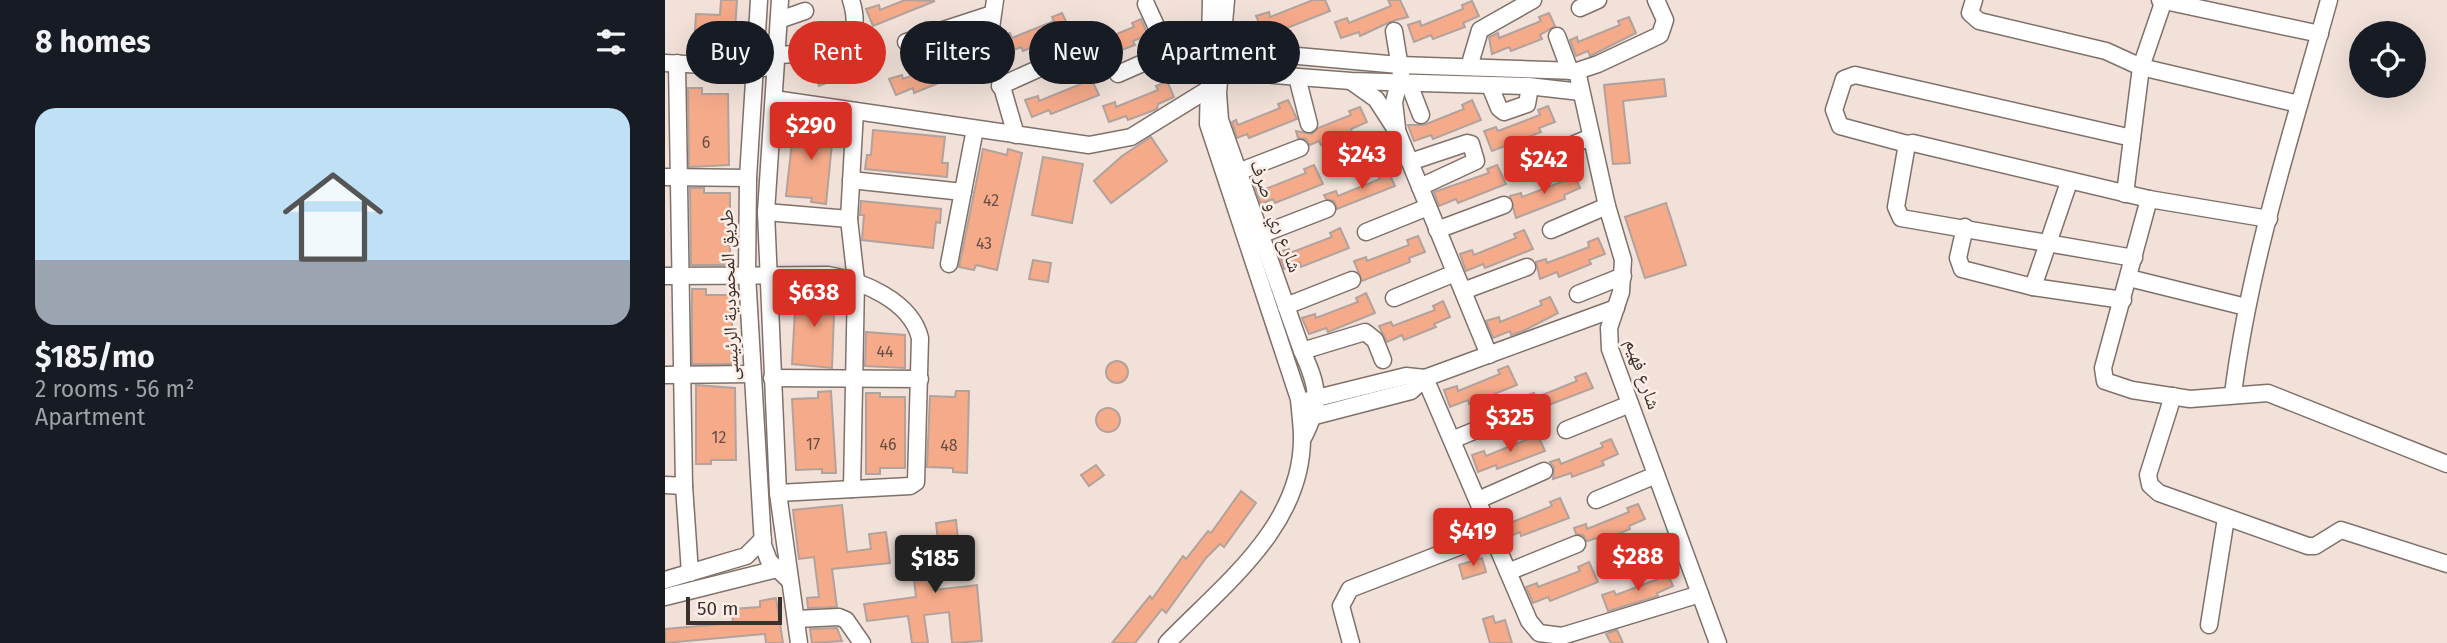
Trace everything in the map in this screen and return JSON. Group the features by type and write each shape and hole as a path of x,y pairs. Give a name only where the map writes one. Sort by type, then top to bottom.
{"street":[{"name":"طريق المحمودية الرئيسى","path":"757,21 759,0"},
{"name":"طريق المحمودية الرئيسى","path":"780,0 766,212 772,378 784,572 799,643"},
{"path":"776,62 838,48 852,34 855,24 851,0"},
{"name":"شارع ري و صرف","path":"1219,21 1223,0"},
{"path":"1469,67 1480,30 1533,0"},
{"path":"1580,8 1598,0"},
{"path":"1300,54 1399,65 1573,71 1598,64 1660,35 1665,20 1656,0"},
{"path":"1974,0 1970,13 1979,21 2106,51 2141,68 2299,104"},
{"path":"2125,194 2141,68 2162,0 2320,34"},
{"path":"2233,394 2246,307 2329,0"},
{"path":"1146,4 1154,21"},
{"path":"958,21 993,7 989,42 1016,135"},
{"path":"779,20 805,11"},
{"path":"1394,31 1404,84 1421,115"},
{"name":"شارع فهيم","path":"1557,36 1581,92 1607,206 1620,244 1623,276 1608,338 1718,643"},
{"path":"1351,81 1352,61"},
{"path":"671,63 673,276 682,375 684,486 690,573"},
{"path":"1000,86 1029,73"},
{"path":"2132,138 1855,75 1844,79 1834,110 1840,126 1856,133 1913,143 2149,199 2269,219"},
{"path":"1300,77 1404,84 1530,87 1581,92"},
{"path":"1351,81 1376,99 1400,139 1489,355"},
{"name":"طريق المحمودية الرئيسى","path":"753,84 748,178 747,275 751,374 763,539 766,556 784,572"},
{"name":"شارع ري و صرف","path":"1209,84 1207,90 1210,132 1299,402 1307,418"},
{"name":"شارع ري و صرف","path":"1167,643 1269,537 1293,492 1307,418 1317,398 1316,382 1260,235 1218,111 1215,84"},
{"path":"1299,84 1308,124"},
{"path":"1400,139 1394,102 1404,84"},
{"path":"1490,86 1499,108 1504,112 1527,104 1530,87"},
{"path":"773,99 1090,145 1118,142 1143,130 1207,90"},
{"path":"852,489 856,281 849,219 855,111"},
{"path":"949,264 975,129"},
{"path":"1525,165 1591,138"},
{"path":"1342,165 1400,139"},
{"path":"1410,162 1467,143 1474,151 1475,162 1420,187"},
{"path":"1907,144 1896,207 1898,215 1906,219 2049,241 2134,258"},
{"path":"1238,172 1300,148"},
{"path":"672,178 748,178"},
{"path":"851,180 963,192"},
{"path":"2033,287 2069,182"},
{"path":"2149,199 2103,368 2105,381 2132,390 2173,396 2212,398 2233,394 2268,393 2287,398 2447,464"},
{"path":"1437,230 1504,205"},
{"path":"1551,230 1607,206"},
{"path":"1366,232 1428,207"},
{"path":"1260,235 1327,209"},
{"path":"766,212 849,219"},
{"path":"1965,227 1958,258 1962,269 2033,287 2123,300"},
{"path":"1463,291 1527,267"},
{"path":"1394,298 1455,273"},
{"path":"673,276 828,275 856,281 895,303 912,318 921,338 916,482 910,486 778,493"},
{"path":"1578,294 1623,276"},
{"path":"2129,278 2246,307"},
{"path":"1286,306 1352,280"},
{"path":"1307,418 1411,391 1425,378 1616,307"},
{"path":"1302,351 1365,332 1375,340 1383,360"},
{"path":"665,375 751,374"},
{"path":"1299,402 1406,376 1425,378"},
{"path":"772,378 920,379"},
{"path":"1425,378 1533,627 1546,636 1562,636 1700,594"},
{"path":"2173,396 2148,475 2150,485 2158,493 2312,546 2341,530 2447,564"},
{"path":"1566,430 1630,404"},
{"path":"1452,440 1517,414"},
{"path":"1478,500 1544,471"},
{"path":"1596,500 1656,475"},
{"path":"665,485 684,486"},
{"path":"2209,625 2226,518"},
{"path":"1351,643 1341,607 1350,589 1492,534"},
{"path":"1623,561 1679,538"},
{"path":"665,580 746,556 763,539"},
{"path":"1508,572 1577,544"},
{"path":"665,597 784,572"},
{"path":"796,619 839,617 846,620 862,643"}],"building":[{"path":"721,0 737,0 736,21 696,21 696,14 720,15"},
{"path":"905,0 935,1 885,21 871,21 866,9 879,5 880,10"},
{"path":"1313,0 1325,0 1330,11 1300,23 1258,21 1256,16 1269,12 1270,17"},
{"path":"1388,0 1400,0 1408,17 1392,21 1360,36 1359,32 1341,38 1335,22 1347,18 1349,23 1391,6"},
{"path":"1472,1 1479,16 1463,23 1465,27 1433,39 1431,35 1414,42 1408,25 1420,21 1421,26 1463,9 1462,5"},
{"path":"1062,13 1066,21 1054,21 1052,17"},
{"path":"1549,13 1555,26 1540,35 1542,39 1511,51 1509,47 1492,54 1489,37 1498,33 1499,38 1541,21 1539,17"},
{"path":"1629,17 1636,33 1590,56 1588,51 1576,56 1570,40 1577,37 1578,42 1620,25 1618,21"},
{"path":"1141,19 1142,21 1137,21 1137,39 1133,41 1135,45 1123,50 1123,31 1134,27 1132,23"},
{"path":"1029,31 1029,49 1023,51 1021,47 1015,49 1015,37"},
{"path":"900,76 900,84 936,84 914,93 913,88 896,95 889,79"},
{"path":"1664,79 1666,96 1623,101 1630,163 1613,164 1604,85"},
{"path":"1081,84 1094,84 1099,95 1051,114 1049,110 1032,117 1025,100 1038,96 1039,101"},
{"path":"1168,84 1174,97 1158,104 1157,109 1128,120 1126,116 1109,122 1103,106 1115,102 1116,107 1158,90 1156,86"},
{"path":"688,88 702,88 702,94 728,94 729,165 689,167"},
{"path":"1288,100 1297,119 1249,138 1247,134 1237,138 1232,122 1236,120 1238,125 1280,108 1278,104"},
{"path":"1472,100 1481,120 1433,139 1431,135 1414,141 1408,125 1424,125 1464,109 1462,105"},
{"path":"1548,106 1555,122 1539,128 1541,132 1492,151 1484,131 1496,127 1498,131 1540,115 1538,110"},
{"path":"1360,107 1367,122 1351,129 1352,133 1321,145 1319,141 1310,145 1306,139 1298,138 1296,131 1312,134 1318,128 1351,115 1349,111"},
{"path":"820,121 834,123 826,204 811,202 812,198 786,196 794,124 819,127"},
{"path":"873,130 945,137 942,163 948,163 947,177 865,169 867,155 871,155"},
{"path":"1151,137 1167,161 1111,203 1094,181 1122,156"},
{"path":"983,149 1007,155 1008,149 1022,153 997,270 976,265 974,270 959,267"},
{"path":"1043,157 1083,164 1072,223 1032,215"},
{"path":"1314,165 1323,184 1275,203 1273,199 1261,204 1255,187 1262,185 1263,190 1306,173 1304,169"},
{"path":"1497,165 1506,184 1458,203 1456,199 1439,206 1434,192 1489,173 1487,169"},
{"path":"1388,171 1395,186 1337,209 1334,201 1326,199 1324,195 1336,191 1338,196 1380,179 1378,175"},
{"path":"1573,172 1580,188 1564,195 1565,199 1516,218 1510,196 1521,193 1522,197 1564,181 1562,177"},
{"path":"690,188 704,188 704,193 730,193 730,265 691,265"},
{"path":"861,201 941,209 940,223 936,222 933,248 862,240 864,215 860,215"},
{"path":"1666,203 1686,265 1645,278 1625,217"},
{"path":"1340,228 1349,248 1301,267 1300,262 1284,269 1278,252 1289,249 1290,253 1332,237 1330,233"},
{"path":"1524,230 1533,249 1485,268 1483,264 1466,271 1460,254 1472,250 1474,255 1516,238 1514,234"},
{"path":"1418,236 1425,252 1409,258 1410,262 1362,281 1354,261 1366,257 1367,261 1409,245 1407,240"},
{"path":"1598,238 1605,254 1589,260 1591,264 1559,277 1557,272 1540,279 1536,262 1546,259 1547,263 1589,247 1588,242"},
{"path":"1033,260 1051,263 1048,282 1029,279"},
{"path":"821,288 835,289 832,368 792,364 796,293 821,294"},
{"path":"692,289 706,289 706,295 732,295 732,364 692,364"},
{"path":"1366,293 1375,313 1328,332 1326,328 1309,334 1302,318 1315,314 1316,318 1358,302 1356,298"},
{"path":"1550,297 1558,313 1525,330 1511,335 1510,331 1493,338 1486,321 1499,317 1500,322 1542,305 1540,301"},
{"path":"1443,301 1450,317 1434,324 1436,327 1404,340 1402,335 1387,342 1379,326 1391,322 1393,326 1435,310 1433,306"},
{"path":"866,332 905,335 905,368 865,366"},
{"path":"1117,361 1125,364 1128,372 1125,380 1117,383 1109,380 1106,372 1109,364"},
{"path":"1508,366 1517,385 1469,404 1468,400 1450,407 1444,390 1457,386 1458,391 1500,374 1498,370"},
{"path":"1586,373 1593,388 1528,413 1522,397 1534,393 1535,398 1577,381 1575,377"},
{"path":"696,385 735,388 736,460 711,460 711,464 696,464"},
{"path":"831,391 836,473 822,473 822,469 796,470 792,399 818,398 818,392"},
{"path":"956,391 969,391 967,473 953,472 953,468 927,467 930,396 955,397"},
{"path":"866,393 880,393 880,397 905,397 905,468 880,468 880,474 866,474"},
{"path":"1108,408 1117,411 1120,420 1117,429 1108,432 1099,429 1096,420 1099,411"},
{"path":"1536,431 1545,451 1497,469 1496,465 1478,472 1472,455 1484,451 1486,456 1528,439 1526,435"},
{"path":"1611,439 1618,454 1602,461 1604,465 1572,477 1571,473 1553,479 1554,467 1550,462 1559,459 1561,464 1603,447 1601,443"},
{"path":"1096,465 1104,475 1089,486 1081,475"},
{"path":"1241,491 1256,503 1224,547 1220,544 1206,558 1166,613 1162,609 1135,643 1112,643 1150,596 1152,599 1183,556 1186,559 1208,531 1211,533"},
{"path":"1560,498 1569,518 1521,536 1520,532 1505,538 1498,522 1508,518 1510,523 1552,506 1550,502"},
{"path":"1638,504 1645,519 1629,526 1630,529 1599,542 1597,538 1587,541 1583,535 1576,534 1574,528 1586,524 1587,529 1629,512 1627,508"},
{"path":"842,505 847,552 871,549 869,534 886,532 890,563 832,569 837,607 808,608 807,598 819,597 814,557 799,559 793,510"},
{"path":"956,520 960,558 930,561 933,590 977,585 982,641 952,643 949,612 924,615 928,643 912,643 908,616 867,621 864,604 916,597 911,552 939,549 936,523"},
{"path":"1482,558 1486,572 1463,579 1459,565"},
{"path":"1589,562 1598,582 1550,601 1548,597 1533,603 1526,587 1537,583 1538,587 1580,571 1578,567"},
{"path":"1666,570 1673,586 1657,593 1658,596 1608,611 1602,595 1614,591 1616,595 1658,579 1656,575"},
{"path":"776,598 783,643 766,643 765,634 665,643 665,629 733,623 732,609 760,607 760,601"},
{"path":"1493,616 1495,623 1505,620 1512,643 1490,643 1483,619"},
{"path":"837,628 842,641 812,643 810,629"},
{"path":"1617,630 1623,643 1611,643 1606,634"}]}
